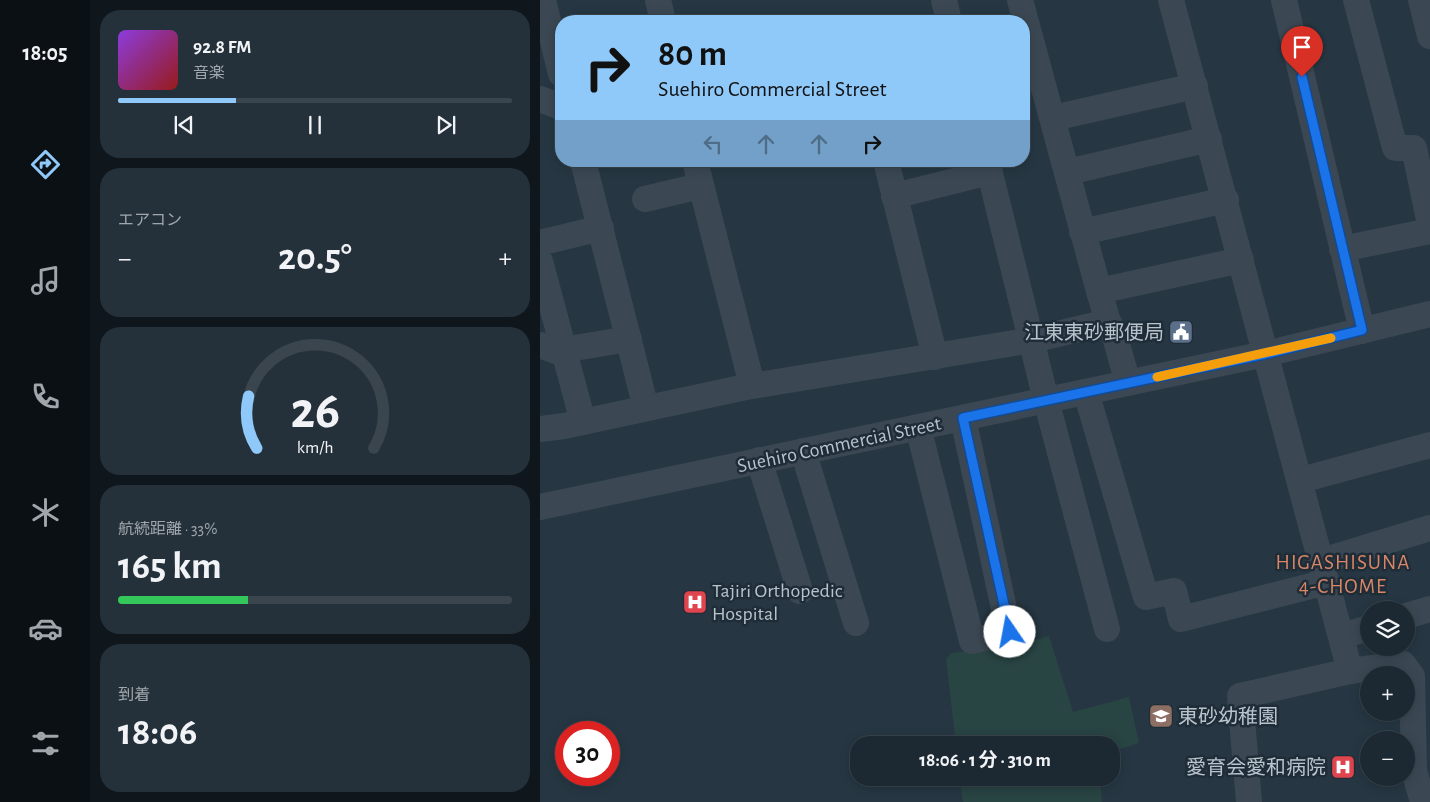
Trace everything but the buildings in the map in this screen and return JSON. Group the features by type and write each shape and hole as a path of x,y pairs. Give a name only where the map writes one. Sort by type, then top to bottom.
{"street":[{"path":"543,0 555,49"},
{"path":"658,0 661,15"},
{"path":"944,0 948,15"},
{"path":"1020,0 1024,15"},
{"path":"1171,0 1226,200 1265,354 1301,480 1350,671"},
{"path":"1284,0 1362,330"},
{"path":"1356,0 1395,148 1414,148 1430,224"},
{"path":"1421,0 1430,36"},
{"path":"1030,36 1068,172 1098,291 1108,322 1113,330 1128,383"},
{"path":"1053,118 1195,86"},
{"path":"540,99 555,105"},
{"path":"1068,172 1209,139"},
{"path":"585,167 646,408"},
{"path":"887,167 935,357"},
{"path":"894,196 988,167 1046,400 1107,629"},
{"path":"645,199 698,174 752,386"},
{"path":"1082,232 1226,200"},
{"path":"540,244 600,228"},
{"path":"1342,249 1430,231"},
{"path":"1098,291 1241,260"},
{"path":"540,261 552,347 582,422"},
{"name":"Suehiro Commercial Street","path":"540,506 1265,354 1430,314"},
{"path":"540,429 752,386 1032,340 1108,322"},
{"path":"552,347 629,339"},
{"path":"1086,392 1146,597 1174,591 1181,620 1325,572 1430,528"},
{"path":"918,427 972,641 1010,632 963,418"},
{"path":"1301,480 1430,444"},
{"path":"803,451 856,623"},
{"path":"758,460 800,591"},
{"path":"1415,613 1430,609"},
{"path":"1341,636 1360,631"},
{"path":"1249,802 1240,696 1350,671 1403,664 1412,676 1422,769 1423,802"}],"green space":[{"path":"1049,636 1073,712 1129,697 1139,743 1120,749 1120,736 955,736 946,659 952,653 1017,645"},
{"path":"961,786 1101,786 1102,802 963,802"}],"slow traffic":[{"path":"1157,377 1331,338"}],"place":[{"name":"江東東砂郵便局","path":"1181,332"},
{"name":"Tajiri Orthopedic Hospital","path":"695,602"},
{"name":"東砂幼稚園","path":"1161,716"},
{"name":"愛育会愛和病院","path":"1343,767"}],"district":[{"name":"HIGASHISUNA 4-CHOME","path":"1343,574"}],"route":[{"path":"1010,632 963,418 1265,354 1362,330 1302,77"}]}
